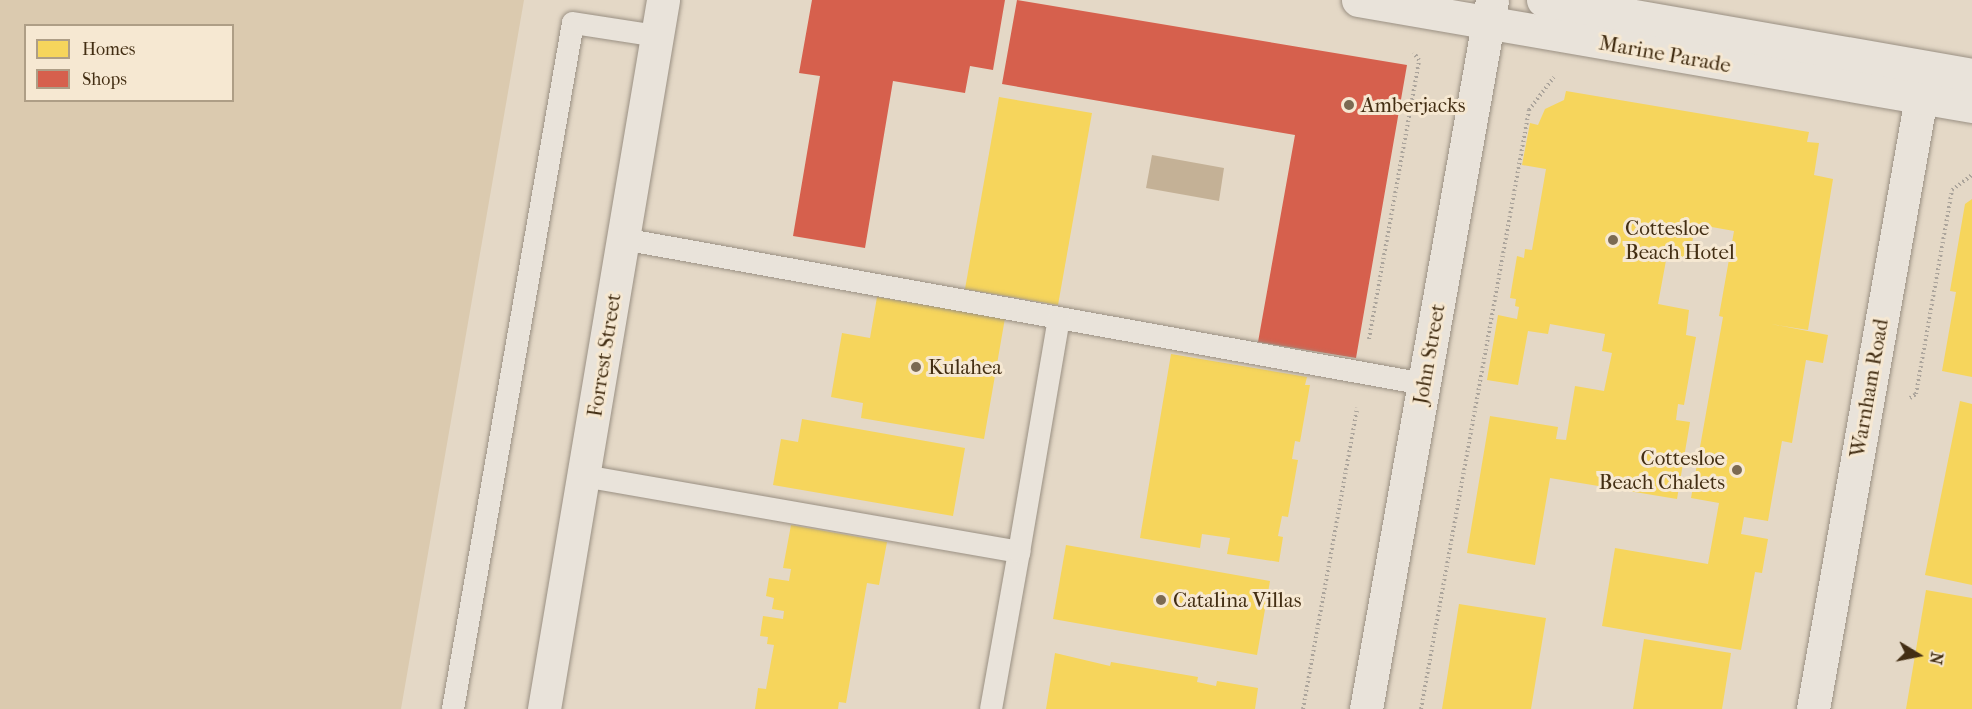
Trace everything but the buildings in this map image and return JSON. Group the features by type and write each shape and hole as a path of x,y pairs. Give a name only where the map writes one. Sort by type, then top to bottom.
{"street":[{"name":"Forrest Street","path":"544,709 663,0"},
{"name":"Marine Parade","path":"1358,0 1490,12 1923,82 1972,75"},
{"name":"Marine Parade","path":"1543,0 1923,82 1972,106"},
{"name":"John Street","path":"1366,709 1490,12"},
{"name":"Warnham Road","path":"1813,709 1923,82"}],"lane":[{"path":"453,709 573,23 657,36"},
{"path":"623,239 1424,384"},
{"path":"991,709 1059,318"},
{"path":"584,476 1019,552"}],"path":[{"path":"1421,709 1529,110 1554,77"}],"shaded area":[{"path":"0,0 524,0 401,709 0,709"},
{"path":"1152,155 1224,168 1219,201 1146,188"}],"place":[{"name":"Amberjacks","path":"1349,105"},
{"name":"Cottesloe Beach Hotel","path":"1613,240"},
{"name":"Kulahea","path":"916,367"},
{"name":"Cottesloe Beach Chalets","path":"1737,470"},
{"name":"Catalina Villas","path":"1161,600"}]}
